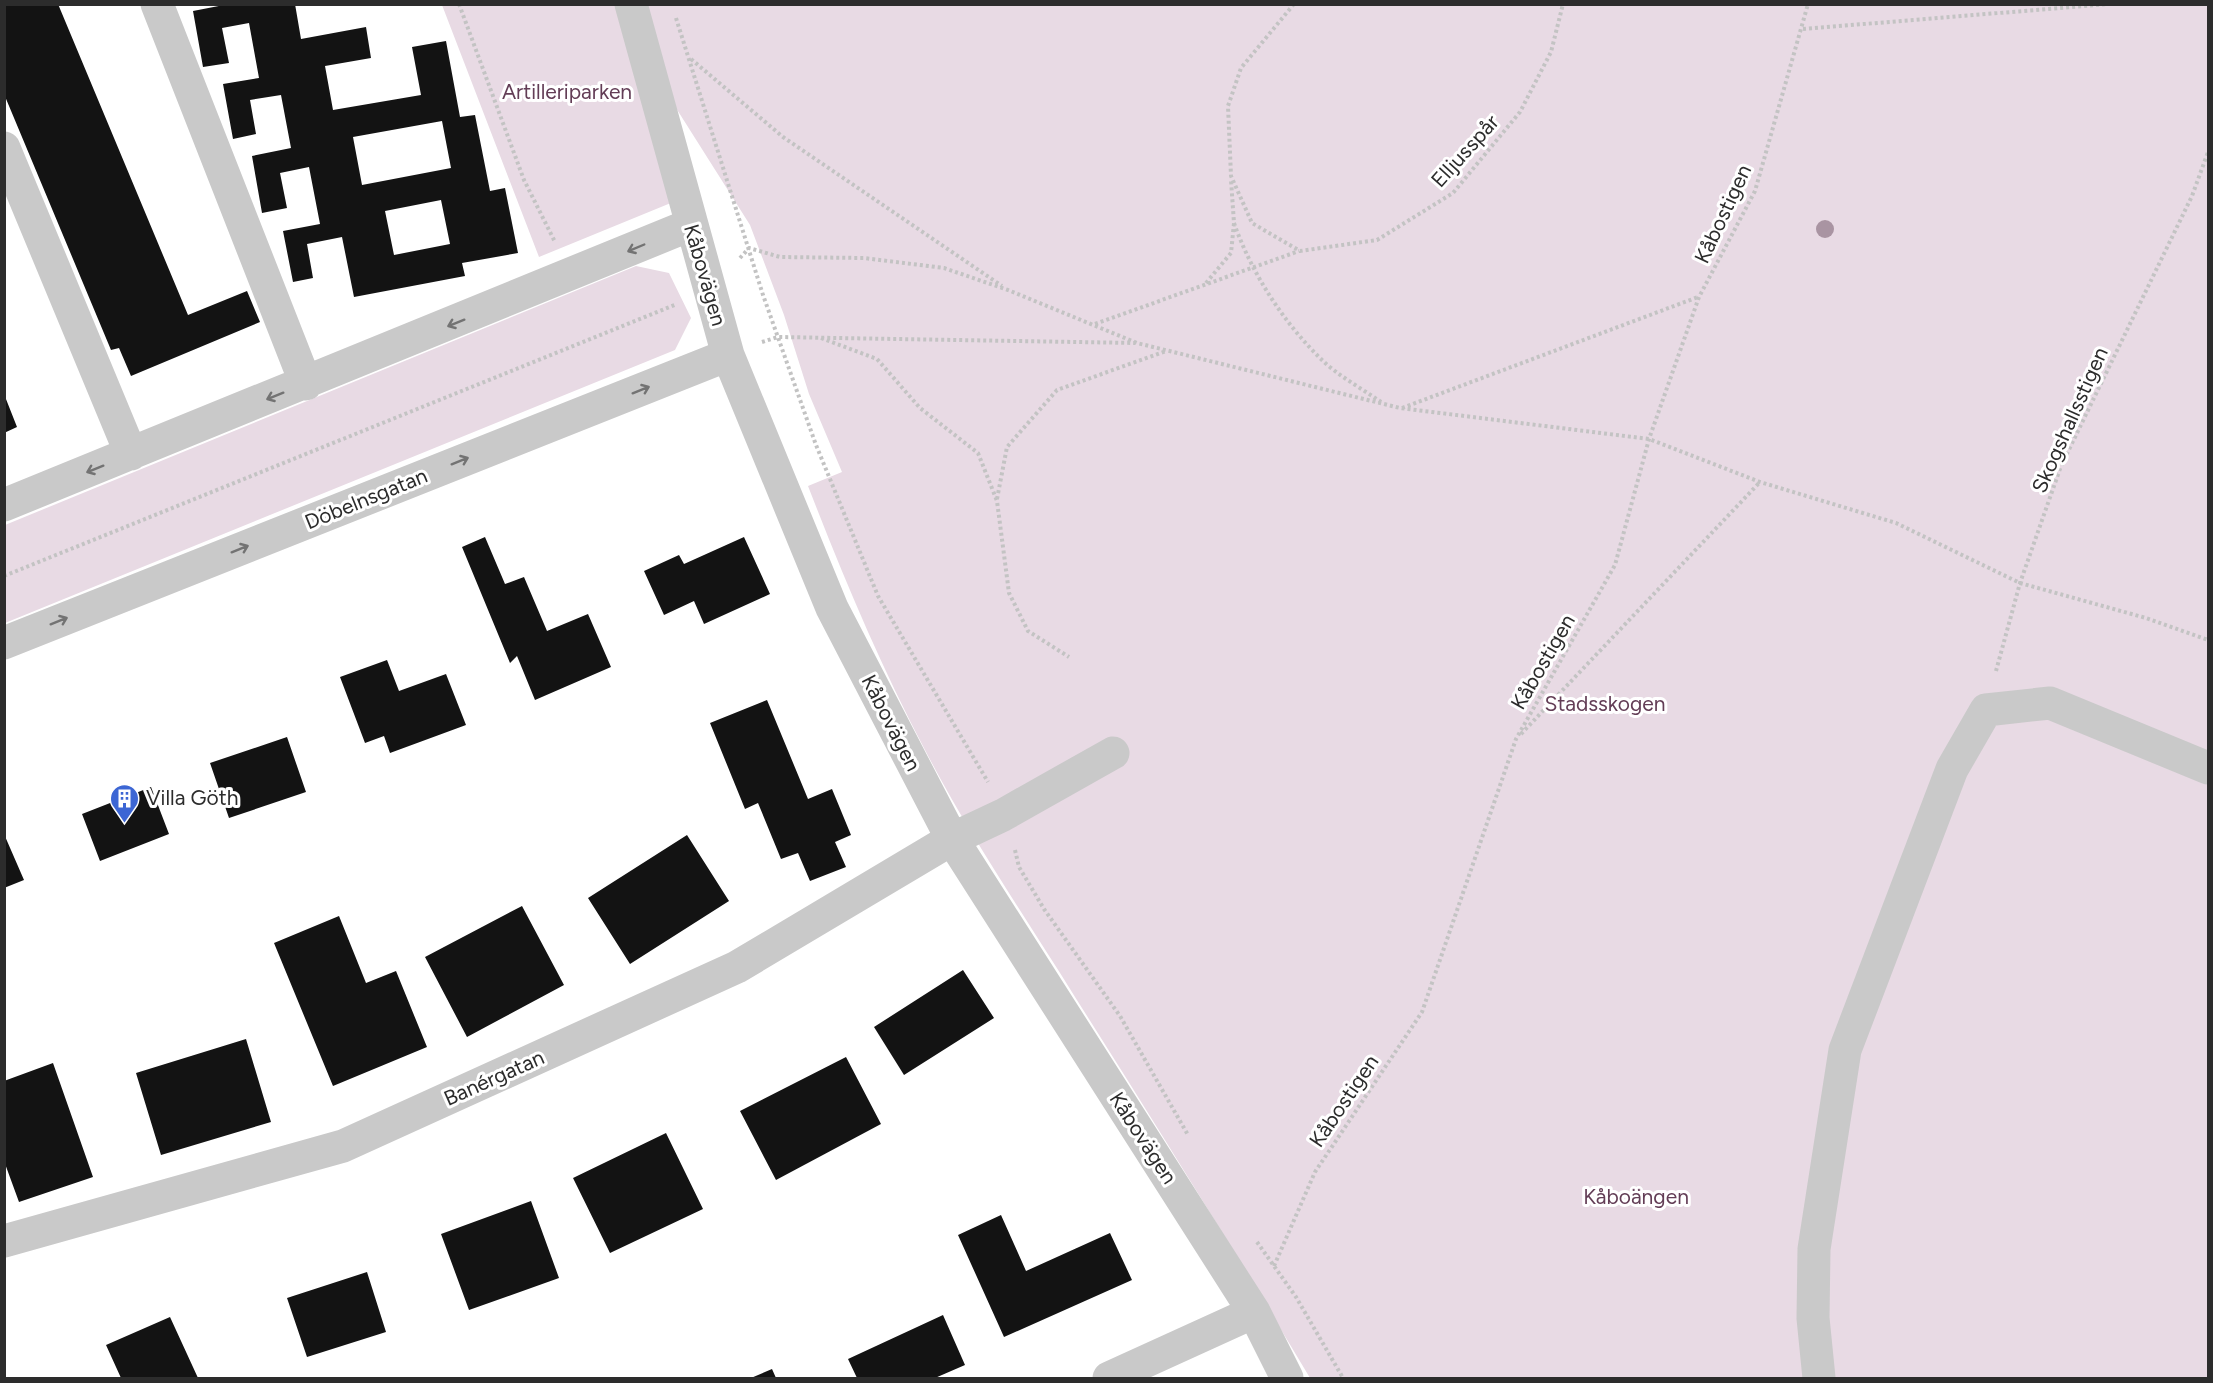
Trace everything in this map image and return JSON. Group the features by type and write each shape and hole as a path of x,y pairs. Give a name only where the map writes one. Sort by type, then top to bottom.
{"street":[{"path":"157,4 306,384"},
{"name":"Kåbovägen","path":"636,18 690,225 728,355 832,608 952,839 1254,1312 1287,1378"},
{"path":"4,148 131,454"},
{"path":"4,506 690,225"},
{"name":"Döbelnsgatan","path":"4,643 728,355"},
{"path":"1819,1378 1813,1318 1814,1249 1845,1050 1952,769 1986,710 2050,703 2208,768"},
{"name":"Banérgatan","path":"4,1241 344,1146 737,967 952,839 1003,815 1113,753"},
{"path":"1109,1378 1254,1312"}],"path":[{"path":"459,4 524,180 557,246"},
{"path":"1204,285 1231,253 1234,223 1228,106 1242,68 1294,4"},
{"name":"Elljusspår","path":"1093,325 1300,251 1377,240 1453,193 1520,112 1551,52 1563,4"},
{"name":"Kåbostigen","path":"1254,1312 1315,1172 1422,1012 1516,739 1615,565 1649,439 1699,297 1755,191 1803,29 1808,4"},
{"path":"1803,29 2109,4"},
{"path":"674,14 691,60 778,337 816,445 878,596 934,693 978,762 1003,815 1013,841 1019,867 1044,909 1120,1016 1191,1139"},
{"path":"636,18 691,60 783,137 1008,290"},
{"name":"Skogshallsstigen","path":"1986,710 2020,582 2061,466 2192,196 2208,152"},
{"path":"1231,176 1251,223 1300,251"},
{"path":"1234,223 1245,254 1282,312 1321,360 1384,404"},
{"path":"749,248 780,257 864,258 944,268 1008,290 1137,343 1400,408 1649,439 1760,482 1896,523 2020,582 2146,618 2208,640"},
{"path":"4,576 709,292"},
{"path":"1400,408 1699,297"},
{"path":"728,355 778,337 1137,343"},
{"path":"821,338 877,360 920,408 978,453 997,501 1009,593 1028,631 1069,657"},
{"path":"997,501 1007,447 1057,390 1167,351"},
{"path":"1516,739 1760,482"},
{"path":"1256,1240 1296,1297 1343,1378"}],"green space":[{"name":"Artilleriparken","path":"442,5 631,5 683,198 539,257"},
{"name":"Stadsskogen","path":"644,5 2208,5 2208,1378 1310,1378 1164,1139 978,844 908,718 877,653 808,486 842,472 809,394 784,315 750,225 676,108"},
{"path":"636,266 669,273 691,318 675,350 5,623 5,525"}],"building":[{"path":"4,4 58,4 188,315 247,291 260,322 131,376 119,348 111,350 4,94"},
{"path":"229,4 295,4 301,39 366,27 371,58 325,66 333,110 421,95 412,47 446,41 460,117 475,115 490,191 505,188 518,253 462,263 465,276 354,297 342,237 307,244 313,278 293,282 283,231 320,224 309,167 280,173 287,208 262,213 252,156 291,148 281,95 250,100 256,134 233,139 223,84 259,78 249,23 222,28 229,63 203,67 193,11","holes":["442,121 451,168 362,185 353,137","441,200 450,244 394,255 385,211"]},
{"path":"4,394 17,427 4,433"},
{"path":"485,537 505,584 524,577 547,631 588,614 611,667 535,700 517,656 510,663 462,547"},
{"path":"744,537 770,594 704,624 694,601 664,615 644,571 679,555 684,564"},
{"path":"387,660 399,691 446,674 466,725 390,753 384,736 365,743 340,677"},
{"path":"767,700 808,799 832,789 851,835 835,842 846,867 810,881 798,853 781,859 758,803 745,809 710,723"},
{"path":"287,737 306,792 229,818 210,763"},
{"name":"Villa Göth","path":"151,787 169,834 100,861 82,814"},
{"path":"4,834 24,880 4,888"},
{"path":"687,835 729,901 630,964 588,898"},
{"path":"522,906 564,985 467,1037 425,957"},
{"path":"339,916 366,983 396,971 427,1047 333,1086 274,943"},
{"path":"963,970 994,1018 904,1075 874,1027"},
{"path":"246,1039 271,1122 161,1155 136,1073"},
{"path":"846,1057 881,1124 776,1180 740,1111"},
{"path":"53,1063 93,1177 19,1202 4,1161 4,1081"},
{"path":"666,1133 703,1209 610,1253 573,1178"},
{"path":"531,1201 559,1278 469,1310 441,1234"},
{"path":"1001,1215 1026,1271 1110,1233 1132,1280 1004,1337 958,1235"},
{"path":"367,1272 386,1332 307,1357 287,1298"},
{"path":"943,1315 965,1365 935,1378 857,1378 848,1359"},
{"path":"170,1317 198,1378 121,1378 106,1345"},
{"path":"772,1369 776,1378 751,1378"}],"place":[{"name":"Villa Göth","path":"125,824"}],"park label":[{"name":"Kåboängen","path":"1636,1197"}]}
